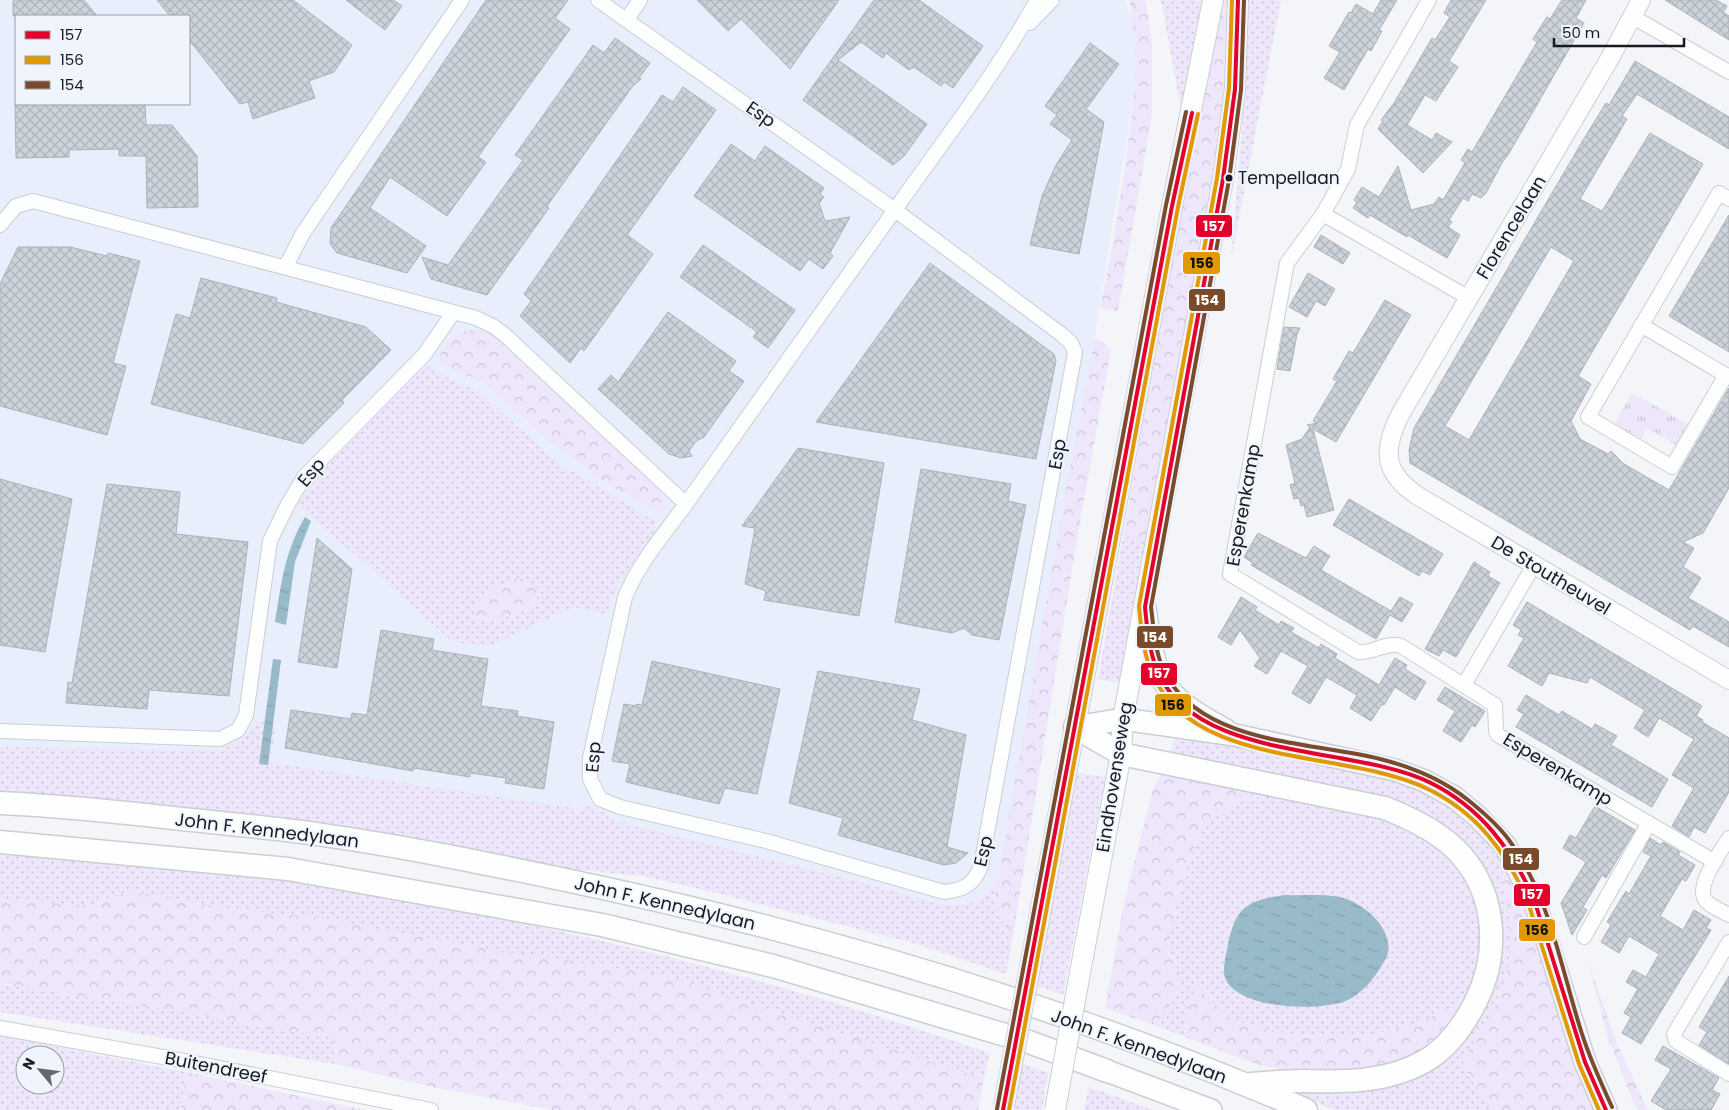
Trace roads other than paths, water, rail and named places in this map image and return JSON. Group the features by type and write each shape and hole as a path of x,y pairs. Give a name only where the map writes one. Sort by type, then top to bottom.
{"highway":[{"path":"1075,727 1121,754 1385,808 1410,818 1433,832 1461,855 1479,882 1489,910 1493,936 1491,959 1484,985 1471,1010 1456,1034 1441,1049 1426,1060 1389,1076 1370,1080 1245,1084"},
{"name":"John F. Kennedylaan","path":"0,803 58,805 324,835 631,893 722,914 904,964 1102,1031 1245,1084 1306,1110"},
{"name":"John F. Kennedylaan","path":"0,842 288,868 602,925 774,966 1029,1042 1107,1071"}],"main road":[{"path":"1003,1108 1172,206 1213,0"},
{"name":"Eindhovenseweg","path":"1054,1110 1121,754 1122,719 1145,607 1223,179 1235,89 1238,0"},
{"path":"1145,607 1150,649 1165,685 1177,699 1196,713 1234,735"},
{"path":"1075,727 1122,719 1153,725 1234,735 1403,773 1424,781 1454,797 1482,821 1505,845 1535,902 1585,1062 1606,1110"},
{"name":"John F. Kennedylaan","path":"1107,1071 1211,1110"},
{"path":"1170,1094 1196,1110"}],"street":[{"path":"286,266 302,233 462,0"},
{"name":"Esp","path":"598,0 895,210 1061,334 1071,343 1075,352 981,866 977,876 968,886 944,892 766,841 620,807 600,799 590,779 590,758 625,598 633,578 895,210 1016,39 1037,0"},
{"path":"627,19 640,0"},
{"name":"Esp","path":"1016,39 1052,0"},
{"name":"Esperenkamp","path":"1429,0 1357,125 1348,169 1324,214 1286,263 1230,574 1358,652 1396,645 1464,685 1495,704 1496,731 1498,735 1715,862"},
{"name":"Florencelaan","path":"1388,456 1390,438 1400,413 1634,17 1642,0"},
{"path":"1634,17 1729,72"},
{"path":"1641,325 1727,376 1672,467 1588,417 1641,325 1719,193 1729,198"},
{"path":"0,225 16,206 34,201 286,266 476,318 493,326 505,335 686,504"},
{"path":"1324,214 1468,298"},
{"name":"Esp","path":"0,731 220,739 238,730 246,715 270,541 287,506 304,477 424,355 453,313"},
{"name":"De Stoutheuvel","path":"1388,456 1394,475 1405,488 1729,680"},
{"path":"1464,685 1534,566"},
{"path":"1584,937 1650,823"},
{"path":"1729,838 1702,885 1702,895 1706,902 1729,915"},
{"path":"1729,942 1674,1034 1676,1041 1729,1074"},
{"name":"Buitendreef","path":"0,1028 174,1059 431,1110"}],"water":[{"path":"305,517 311,521 295,562 286,625 275,622 279,595 288,555"},
{"path":"273,659 281,660 268,765 259,764"},
{"path":"1286,895 1324,895 1346,899 1364,909 1380,924 1388,943 1388,952 1384,962 1373,978 1354,997 1336,1004 1302,1007 1283,1006 1264,1003 1248,997 1234,990 1226,980 1224,969 1225,957 1233,925 1238,916 1244,909 1260,900"}],"place":[{"name":"Tempellaan","path":"1229,178"}]}
